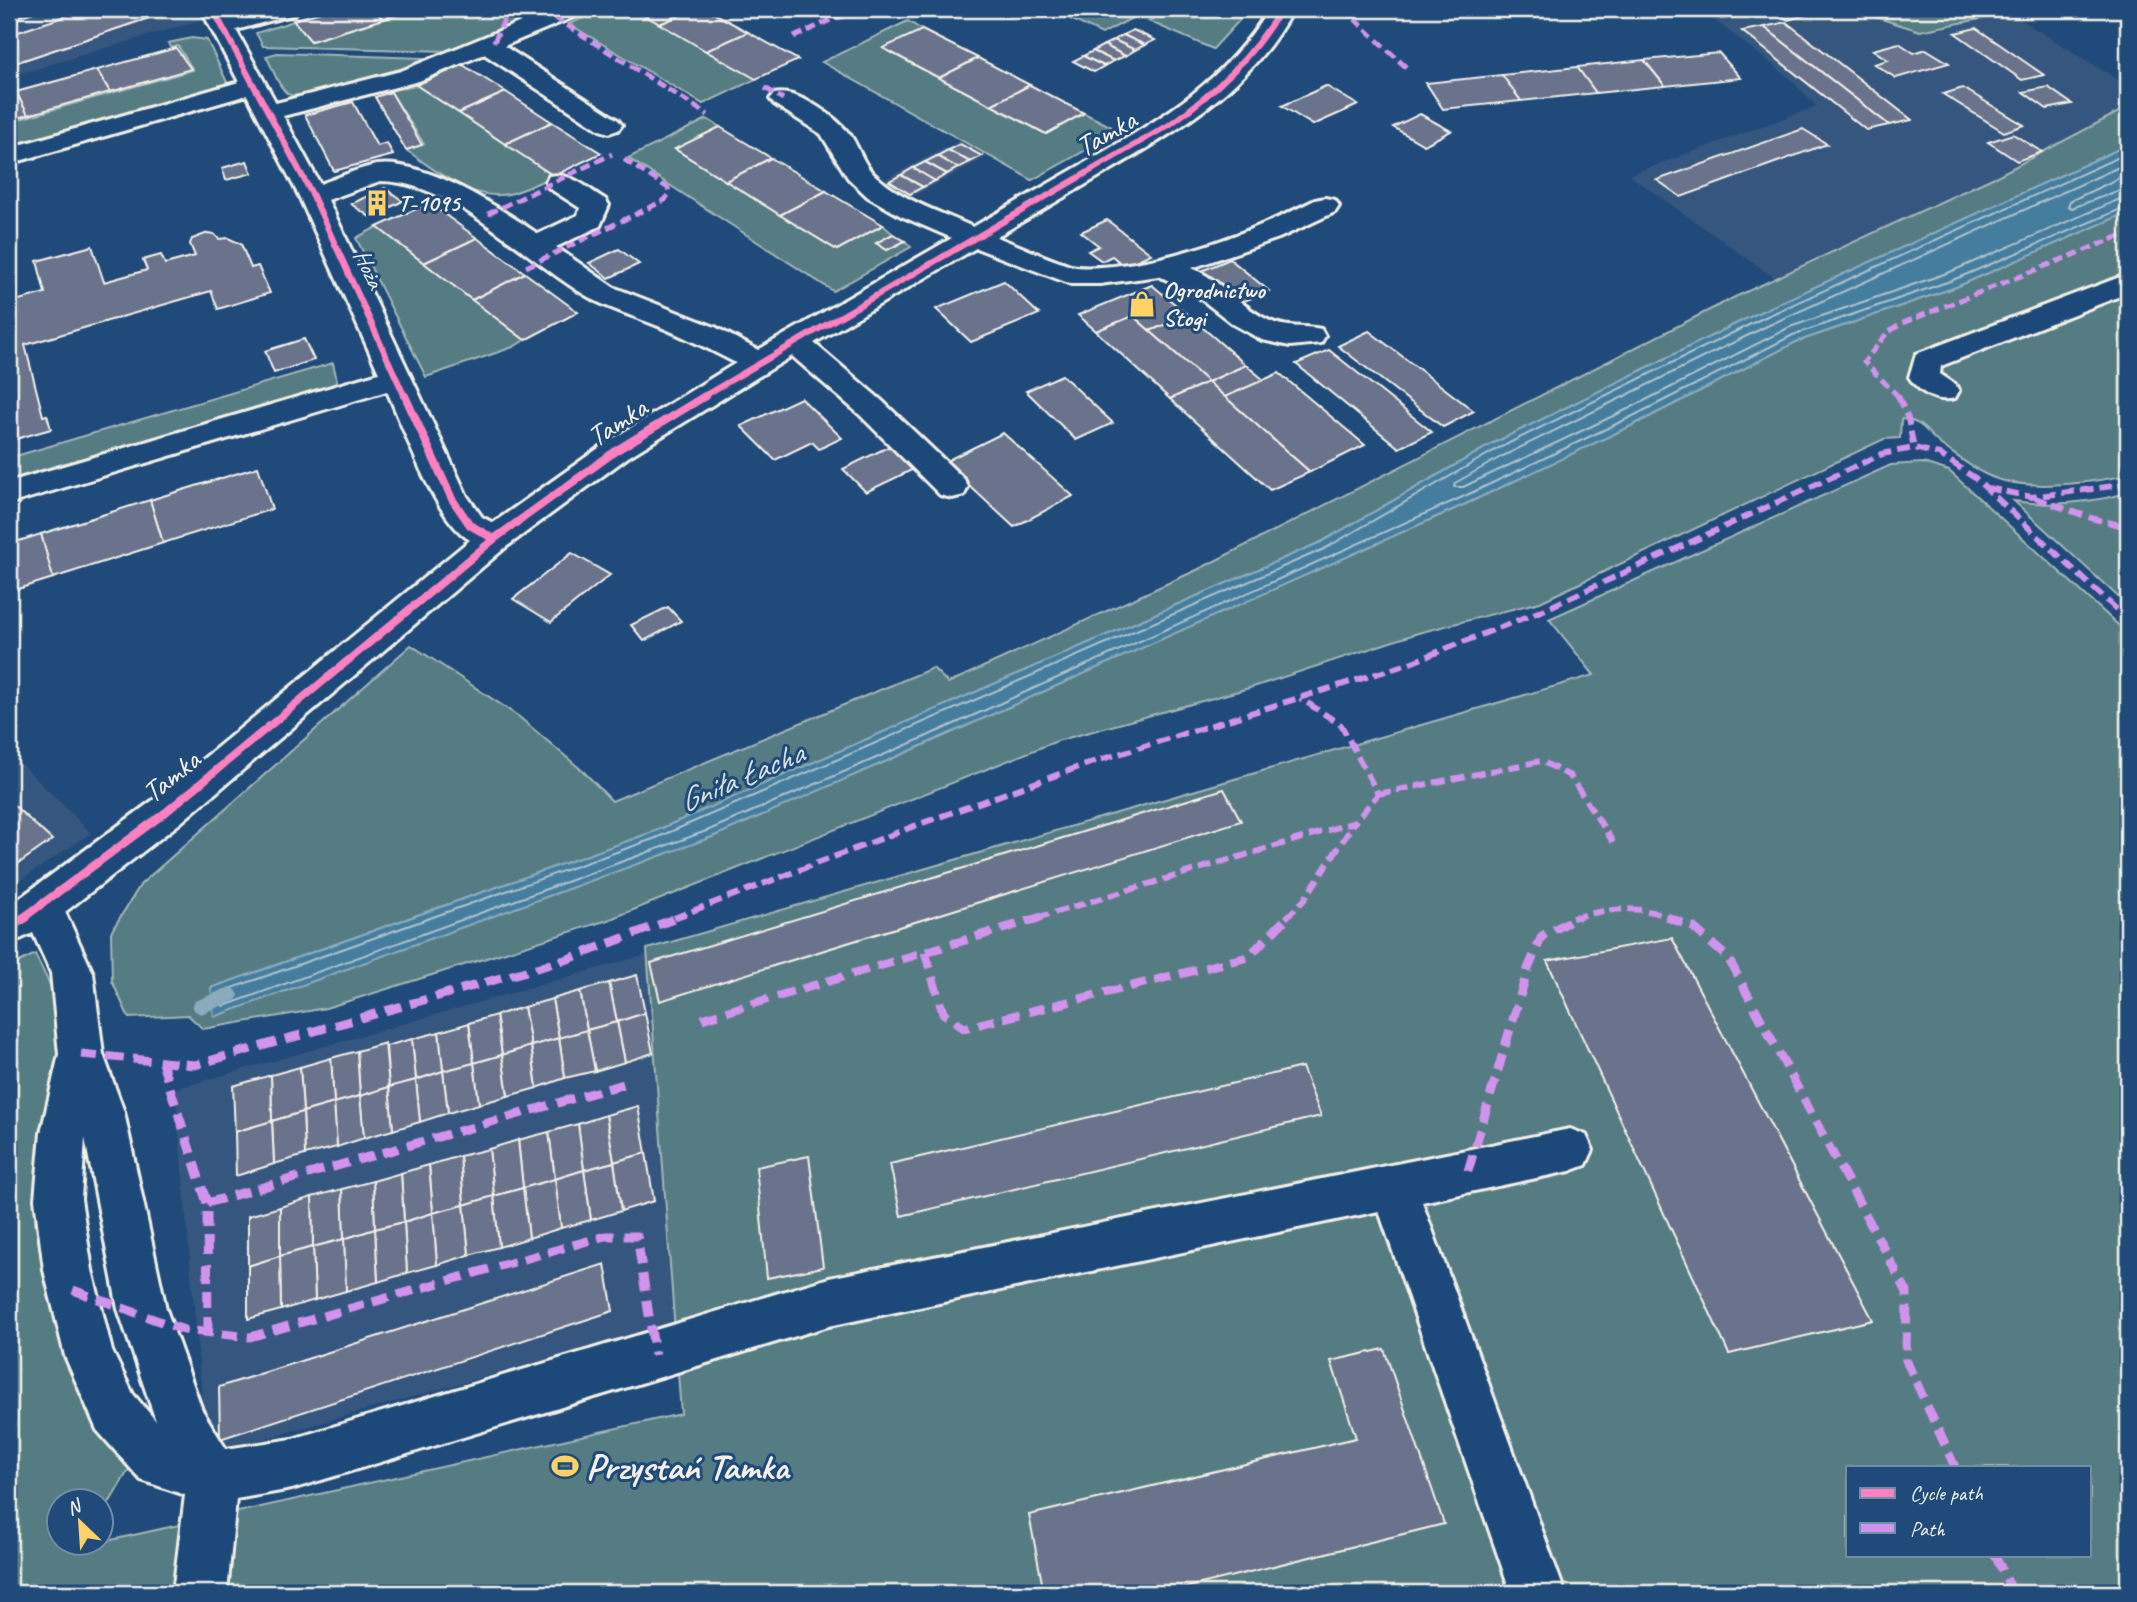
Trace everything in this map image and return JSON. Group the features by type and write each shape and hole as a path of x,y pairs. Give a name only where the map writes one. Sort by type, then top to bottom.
{"street":[{"path":"219,17 287,9"},
{"path":"270,112 410,76 573,9"},
{"name":"Tamka","path":"25,917 166,813 494,539 617,450 759,362 1169,125 1215,94 1246,61 1281,9"},
{"name":"Hoża","path":"219,17 313,196 453,499 470,525 494,539"},
{"path":"486,45 610,125"},
{"path":"9,156 255,85"},
{"path":"783,100 822,121 837,136 855,171 868,184 902,205 975,239 1068,275 1096,275 1161,267 1241,244 1296,222 1325,206"},
{"path":"313,196 377,173 394,173 449,190 603,293 704,334 759,362"},
{"path":"536,246 590,220 595,205 559,182"},
{"path":"1161,267 1188,276 1248,322 1290,339 1310,336"},
{"path":"1944,391 1924,377 1927,361 2128,283"},
{"path":"794,342 870,407 952,487"},
{"path":"9,493 396,378"},
{"path":"25,917 72,973 81,1054 102,1112 142,1309 182,1423 213,1477 200,1593"},
{"path":"81,1054 63,1133 58,1199 68,1270 89,1356 115,1412 159,1462 213,1477 292,1464 829,1301 1570,1150"},
{"path":"1392,1186 1538,1593"}],"shaded area":[{"path":"9,9 198,9 204,19 9,77"},
{"path":"1700,9 1849,9 1920,31 2010,13 2128,86 2128,107 1999,175 1776,279 1629,175 1817,106 1786,75"},
{"path":"960,140 989,156 910,198 881,181"},
{"path":"9,752 91,833 9,888"},
{"path":"648,954 911,1261 675,1323 207,1455 175,1089"}],"green space":[{"path":"418,9 552,9 448,51 263,46 256,33 294,21 311,41"},
{"path":"604,9 633,9 756,79 703,104 569,24"},
{"path":"1049,9 1149,9 1102,34"},
{"path":"1172,9 1238,9 1246,13 1213,49 1148,21"},
{"path":"1849,9 2003,9 2010,13 1920,31"},
{"path":"908,21 922,30 884,49 1046,134 1084,113 1120,131 1032,180 822,62"},
{"path":"192,38 207,40 227,82 222,87 9,150 9,122 193,70 178,46 172,48 168,43"},
{"path":"277,53 430,59 358,84 297,95 288,94 278,82 266,56"},
{"path":"416,85 554,176 513,193 498,195 469,190 443,176 406,150 424,144 390,91"},
{"path":"2128,107 2128,145 1760,312 1494,443 1321,542 653,832 211,988 712,837 1470,502 1637,423 1796,342 1956,287 2128,212 2128,475 2055,485 2000,480 1964,461 1921,426 1901,419 1900,438 1884,439 1540,602 1418,633 1253,687 1057,741 608,920 326,1008 203,1029 188,1015 129,1018 112,981 111,932 141,884 411,645 518,716 584,772 612,801 933,668 948,683 1197,570 1735,297 1999,175"},
{"path":"707,119 720,127 675,149 837,250 883,225 893,234 876,243 887,250 905,241 911,247 833,291 628,158"},
{"path":"377,227 525,340 513,347 426,377 356,238"},
{"path":"333,363 338,385 9,481 9,458"},
{"path":"1923,463 1949,471 2128,634 2128,1593 9,1593 9,967 35,954 52,989 63,1082 43,1156 35,1223 49,1300 88,1402 132,1464 116,1491 116,1486 46,1486 46,1556 116,1556 116,1539 681,1414 647,949 1594,675 1549,619 1891,465"},
{"path":"2128,493 2128,606 2014,501 2071,503"}],"water":[{"name":"Gniła Łacha","path":"2128,145 2128,212 1956,287 1796,342 1637,423 1470,502 712,837 214,1017 211,988 653,832 1321,542 1494,443 1760,312"}],"building":[{"path":"9,9 43,9 9,20"},
{"path":"87,9 143,9 152,17 9,65 9,35"},
{"path":"331,9 374,9 383,19 311,41 293,20"},
{"path":"374,9 418,9 383,19"},
{"path":"633,9 695,9 660,24"},
{"path":"695,9 706,9 748,32 706,51 660,24"},
{"path":"1709,9 1735,9 1743,16 1721,19"},
{"path":"1772,9 1824,9 1825,10 1788,20"},
{"path":"1786,22 1912,120 1889,125 1764,27"},
{"path":"1764,27 1889,125 1866,130 1742,31"},
{"path":"1976,28 2044,75 2022,80 1955,33"},
{"path":"922,30 978,58 939,78 883,48"},
{"path":"1133,30 1155,40 1145,45 1123,35"},
{"path":"748,32 798,60 756,79 706,51"},
{"path":"1123,35 1145,45 1135,50 1114,40"},
{"path":"1114,40 1135,50 1125,56 1104,45"},
{"path":"1899,43 1914,53 1926,49 1949,63 1896,78 1874,64 1888,60 1873,50"},
{"path":"1104,45 1125,56 1114,61 1093,51"},
{"path":"176,48 191,69 110,92 97,70"},
{"path":"1093,51 1114,61 1104,66 1083,56"},
{"path":"1719,53 1741,78 1665,86 1644,60"},
{"path":"1083,56 1104,66 1094,72 1073,61"},
{"path":"978,58 1030,85 991,105 939,78"},
{"path":"1644,60 1665,86 1596,93 1577,67"},
{"path":"463,65 506,92 459,113 416,85"},
{"path":"1577,67 1596,93 1521,101 1502,75"},
{"path":"97,70 110,92 28,115 16,92"},
{"path":"1502,75 1521,101 1443,109 1426,83"},
{"path":"1030,85 1084,113 1046,134 991,105"},
{"path":"1326,86 1358,105 1313,125 1282,106"},
{"path":"2048,87 2072,104 2047,109 2023,92"},
{"path":"1963,88 2024,125 2004,132 1943,94"},
{"path":"16,92 28,115 9,120 9,94"},
{"path":"391,92 422,145 406,150 375,97"},
{"path":"506,92 552,122 505,144 459,113"},
{"path":"353,102 377,146 387,143 393,155 334,171 305,115"},
{"path":"1420,114 1451,131 1424,145 1393,127"},
{"path":"552,122 601,153 554,176 505,144"},
{"path":"720,127 771,158 726,181 675,149"},
{"path":"1803,129 1827,144 1681,197 1657,180"},
{"path":"2013,134 2042,152 2017,161 1988,142"},
{"path":"960,144 982,156 970,162 948,150"},
{"path":"948,150 970,162 958,168 937,156"},
{"path":"937,156 958,168 947,174 925,162"},
{"path":"771,158 826,191 780,215 726,181"},
{"path":"247,161 252,173 226,180 222,168"},
{"path":"925,162 947,174 935,181 913,168"},
{"path":"913,168 935,181 923,187 901,175"},
{"path":"901,175 923,187 910,194 889,181"},
{"name":"T-1095","path":"385,188 403,201 370,217 351,204"},
{"path":"826,191 883,225 837,250 780,215"},
{"path":"429,203 477,238 424,263 377,227"},
{"path":"1107,220 1151,254 1124,266 1112,256 1102,261 1088,251 1099,246 1081,232"},
{"path":"208,233 219,239 228,238 241,244 251,268 258,266 270,293 218,309 211,291 25,345 43,416 47,415 51,429 9,441 9,291 13,293 15,301 45,293 37,261 92,246 104,282 147,270 143,260 161,255 165,264 195,256 190,244 192,239"},
{"path":"893,234 905,241 887,250 876,243"},
{"path":"477,238 525,273 472,300 424,263"},
{"path":"619,249 639,264 609,278 589,263"},
{"path":"1230,259 1269,291 1239,303 1201,271"},
{"path":"525,273 578,312 525,340 472,300"},
{"path":"1004,281 1039,314 971,342 936,309"},
{"path":"1152,285 1188,315 1150,331 1133,316 1096,331 1078,315"},
{"path":"1188,315 1246,365 1208,382 1150,331"},
{"path":"1133,316 1208,382 1170,399 1096,331"},
{"path":"1369,331 1474,411 1443,427 1338,346"},
{"path":"304,339 314,360 274,373 265,351"},
{"path":"1329,350 1432,432 1399,448 1296,364"},
{"path":"1246,365 1264,380 1225,397 1208,382"},
{"path":"1279,373 1365,445 1310,472 1225,397"},
{"path":"1062,375 1113,423 1076,440 1026,391"},
{"path":"1208,382 1310,472 1270,490 1170,399"},
{"path":"801,398 842,438 819,449 812,442 775,460 741,426"},
{"path":"1003,433 1073,496 1014,527 944,462"},
{"path":"892,445 916,468 866,492 843,469"},
{"path":"258,467 272,509 163,543 150,500"},
{"path":"150,500 163,543 53,578 41,534"},
{"path":"41,534 53,578 9,592 9,544"},
{"path":"572,553 610,575 551,622 513,599"},
{"path":"668,607 681,621 644,641 631,625"},
{"path":"1224,789 1241,821 660,1001 651,963"},
{"path":"9,801 52,840 15,866 9,860"},
{"path":"1672,938 1873,1320 1729,1354 1547,961"},
{"path":"637,975 645,1013 617,1022 609,983"},
{"path":"609,983 617,1022 587,1030 580,991"},
{"path":"580,991 587,1030 559,1038 552,999"},
{"path":"552,999 559,1038 531,1046 524,1007"},
{"path":"524,1007 531,1046 502,1055 496,1015"},
{"path":"645,1013 653,1053 625,1062 617,1022"},
{"path":"496,1015 502,1055 474,1063 469,1023"},
{"path":"617,1022 625,1062 595,1071 587,1030"},
{"path":"469,1023 474,1063 443,1071 439,1032"},
{"path":"587,1030 595,1071 565,1078 559,1038"},
{"path":"439,1032 443,1071 416,1080 412,1039"},
{"path":"559,1038 565,1078 537,1088 531,1046"},
{"path":"412,1039 416,1080 389,1087 386,1046"},
{"path":"385,1043 389,1087 360,1096 357,1051"},
{"path":"531,1046 537,1088 508,1096 502,1055"},
{"path":"357,1051 360,1096 334,1103 331,1058"},
{"path":"502,1055 508,1096 479,1104 474,1063"},
{"path":"331,1058 334,1103 303,1112 300,1067"},
{"path":"474,1063 479,1104 448,1113 443,1071"},
{"path":"300,1067 303,1112 272,1121 271,1075"},
{"path":"1302,1067 1321,1116 901,1216 890,1164"},
{"path":"443,1071 448,1113 420,1122 416,1080"},
{"path":"271,1075 272,1121 235,1132 233,1086"},
{"path":"416,1080 420,1122 393,1130 389,1087"},
{"path":"389,1087 393,1130 364,1138 360,1096"},
{"path":"360,1096 364,1138 337,1147 334,1103"},
{"path":"334,1103 337,1147 305,1155 303,1112"},
{"path":"638,1106 646,1153 614,1162 606,1115"},
{"path":"303,1112 305,1155 274,1164 272,1121"},
{"path":"606,1115 614,1162 584,1170 578,1124"},
{"path":"272,1121 274,1164 236,1176 235,1132"},
{"path":"578,1124 584,1170 555,1179 549,1132"},
{"path":"549,1132 555,1179 523,1188 518,1140"},
{"path":"518,1140 523,1188 494,1196 489,1149"},
{"path":"489,1149 494,1196 464,1205 460,1156"},
{"path":"646,1153 654,1201 621,1211 614,1162"},
{"path":"460,1156 464,1205 433,1213 429,1165"},
{"path":"809,1156 823,1267 767,1278 756,1167"},
{"path":"614,1162 621,1211 591,1220 584,1170"},
{"path":"429,1165 433,1213 404,1222 401,1173"},
{"path":"584,1170 591,1220 561,1228 555,1179"},
{"path":"401,1173 404,1222 375,1229 373,1181"},
{"path":"555,1179 561,1228 529,1238 523,1188"},
{"path":"373,1181 375,1229 344,1239 342,1189"},
{"path":"523,1188 529,1238 499,1247 494,1196"},
{"path":"342,1189 344,1239 313,1247 312,1197"},
{"path":"494,1196 499,1247 469,1255 464,1205"},
{"path":"312,1197 313,1247 280,1256 280,1207"},
{"path":"464,1205 469,1255 437,1265 433,1213"},
{"path":"280,1207 280,1256 248,1266 248,1216"},
{"path":"433,1213 437,1265 407,1273 404,1222"},
{"path":"404,1222 407,1273 378,1282 375,1229"},
{"path":"375,1229 378,1282 346,1291 344,1239"},
{"path":"344,1239 346,1291 315,1300 313,1247"},
{"path":"313,1247 315,1300 281,1310 280,1256"},
{"path":"280,1256 281,1310 248,1319 248,1266"},
{"path":"605,1264 613,1311 220,1439 219,1387"},
{"path":"1384,1349 1444,1524 1164,1593 1044,1593 1029,1515 1356,1438 1331,1361"}],"waterway":[{"name":"Gniła Łacha","path":"201,1006 230,995"}],"marked path":[{"path":"494,42 509,9"},
{"path":"794,37 835,18 867,12 961,9"},
{"path":"1049,9 1105,13 1142,9"},
{"path":"1344,9 1409,70"},
{"path":"554,17 708,115"},
{"path":"765,88 783,99"},
{"path":"488,214 612,154"},
{"path":"526,267 665,200 669,193 668,188 620,157"},
{"path":"1914,448 1905,408 1900,399 1864,362 1887,333 1903,323 2128,233"},
{"path":"81,1054 195,1065 568,959 917,825 1093,762 1405,665 1541,611 1882,454 1914,448 1939,454 1975,478 2128,620"},
{"path":"1987,488 2032,497 2128,484"},
{"path":"2035,498 2091,518 2128,527"},
{"path":"702,1019 1355,822 1378,794 1341,725 1300,698"},
{"path":"1378,794 1541,761 1570,776 1613,842"},
{"path":"925,952 943,1013 964,1028 1248,957 1304,900 1355,822"},
{"path":"1468,1171 1528,969 1542,936 1572,918 1606,910 1649,909 1693,927 1728,958 1907,1292 1906,1360 1955,1466"},
{"path":"162,1063 207,1203 208,1333"},
{"path":"207,1203 631,1082"},
{"path":"73,1290 184,1330 250,1337 605,1236 637,1236 655,1355"},
{"path":"1995,1556 2013,1593"}],"cycle path":[{"path":"213,9 313,196 452,499 470,525 494,539"},
{"path":"9,927 42,907 166,812 494,539 617,450 759,362 1169,125 1233,74 1258,45 1281,9"}],"place":[{"name":"T-1095","path":"377,203"},
{"name":"Ogrodnictwo Stogi","path":"1142,304"},
{"name":"Przystań Tamka","path":"565,1466"}]}
